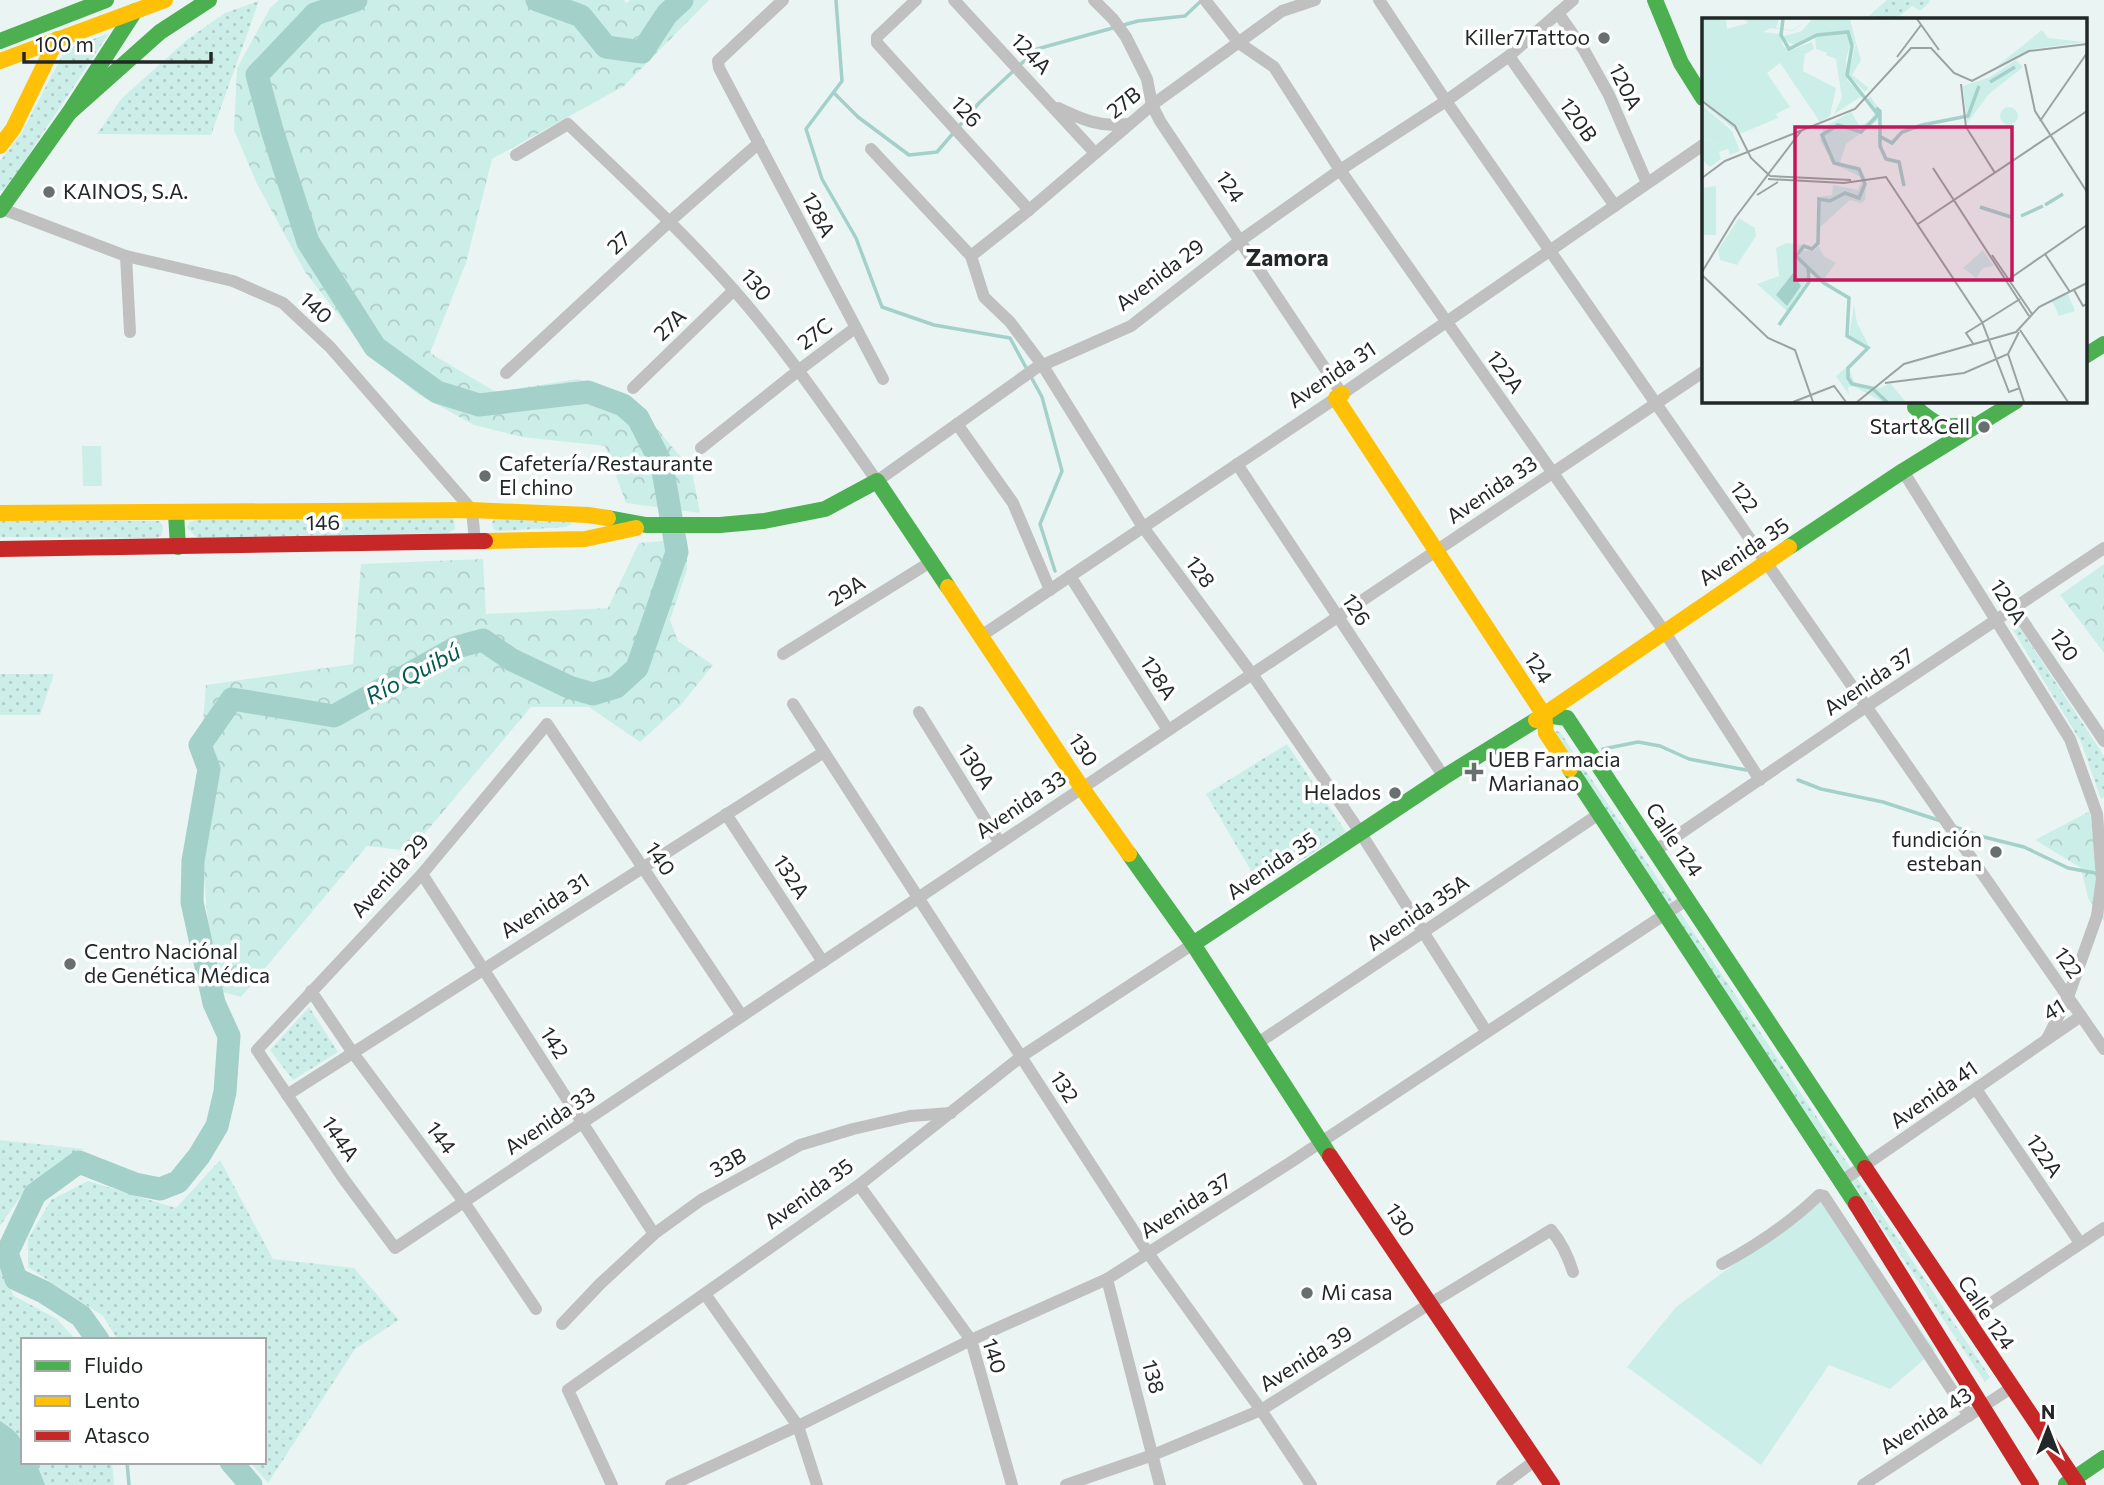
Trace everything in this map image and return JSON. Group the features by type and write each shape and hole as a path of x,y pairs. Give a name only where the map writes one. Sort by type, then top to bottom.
{"street":[{"path":"0,41 106,0"},
{"path":"0,61 165,0"},
{"path":"69,113 160,32 209,0"},
{"name":"128A","path":"783,0 718,61 719,68 883,379"},
{"name":"126","path":"916,0 877,37 877,43 1029,211"},
{"name":"124A","path":"954,0 1095,153"},
{"name":"124","path":"1094,0 1126,37 1147,79 1152,105 1241,240 1436,551 1544,715"},
{"name":"27B","path":"971,256 1029,211 1152,105 1282,11 1315,0"},
{"name":"122","path":"1379,0 1446,101 2104,1049"},
{"name":"Avenida 29","path":"701,525 764,521 825,509 877,481 1035,370 1131,326 1241,240 1509,56 1573,0"},
{"path":"1655,0 1681,63 1702,96"},
{"name":"122A","path":"1207,2 1239,43 1274,67 1340,170 1664,631 1760,780"},
{"path":"0,146 13,129 57,39 80,10"},
{"path":"0,209 69,113 135,11"},
{"name":"120A","path":"1558,13 1584,50 1609,95 1647,183"},
{"name":"120B","path":"1509,56 1615,206"},
{"name":"124A","path":"1052,104 1087,122 1116,126 1129,124"},
{"name":"130","path":"516,155 568,124 670,222 734,290 799,370 932,561 1082,788 1193,944 1321,1141 1552,1485"},
{"name":"27","path":"506,373 759,143"},
{"name":"Avenida 31","path":"981,636 1339,396 1702,146"},
{"name":"128","path":"871,149 971,256 984,297 1010,322 1035,370 1143,527 1252,674 1360,832 1486,1031"},
{"name":"140","path":"0,209 126,256 233,281 283,303 330,347 472,509"},
{"path":"126,256 130,332"},
{"name":"27A","path":"633,388 734,290"},
{"name":"27C","path":"799,370 855,328"},
{"path":"2086,355 2104,344"},
{"path":"701,448 799,370"},
{"name":"Avenida 33","path":"395,1248 1702,373"},
{"name":"Avenida 35","path":"612,1485 568,1390 859,1185 1021,1056 1444,777 1544,715 1903,471 2014,402"},
{"path":"1912,404 1932,422 1950,429 1981,422"},
{"path":"1912,404 1941,446"},
{"path":"957,424 1013,503 1050,590"},
{"name":"126","path":"1237,464 1444,777"},
{"name":"120A","path":"1903,471 2070,739 2101,811 2102,878 2097,916 2068,997"},
{"path":"472,509 475,542"},
{"name":"146","path":"0,513 472,509 588,515 646,526"},
{"path":"176,513 178,547"},
{"name":"146","path":"0,550 475,542 585,538 646,526 701,525"},
{"name":"Avenida 37","path":"1656,850 2104,548"},
{"name":"29A","path":"783,653 932,561"},
{"name":"128A","path":"1070,576 1168,730"},
{"name":"120","path":"2014,608 2104,741"},
{"name":"132","path":"793,704 1148,1253 1261,1410 1309,1483"},
{"name":"130A","path":"919,712 1000,843"},
{"path":"1544,715 1546,733 1842,1181 2031,1485"},
{"name":"Calle 124","path":"1544,715 1567,718 2072,1483"},
{"name":"Avenida 29","path":"257,1050 422,874 547,724"},
{"name":"140","path":"547,724 742,1016"},
{"name":"Avenida 31","path":"287,1095 824,752"},
{"name":"132A","path":"726,814 823,962"},
{"name":"Avenida 35A","path":"1258,1044 1599,814"},
{"name":"142","path":"422,874 654,1234"},
{"name":"Avenida 37","path":"671,1485 798,1426 971,1340 1107,1279 1240,1195 1688,899"},
{"name":"144","path":"311,991 353,1053 464,1202 536,1309"},
{"name":"41","path":"2047,1039 2068,997"},
{"name":"41","path":"2047,1039 2081,1016"},
{"name":"Avenida 41","path":"1842,1181 2047,1039"},
{"name":"144A","path":"257,1050 343,1178 395,1248"},
{"name":"122A","path":"1976,1089 2080,1244"},
{"name":"33B","path":"562,1324 600,1283 654,1234 701,1200 800,1145 910,1116 953,1112"},
{"name":"140","path":"859,1185 971,1340 1012,1485"},
{"path":"1722,1264 1750,1249 1796,1217 1819,1195 1824,1196 1969,1416"},
{"path":"1966,1321 2104,1227"},
{"name":"Avenida 39","path":"1066,1485 1153,1455 1261,1410 1551,1230 1569,1256 1573,1272"},
{"name":"138","path":"1107,1279 1160,1485"},
{"path":"705,1294 798,1426 817,1485"},
{"name":"Avenida 43","path":"1863,1485 2011,1388"},
{"path":"2072,1483 2104,1458"},
{"path":"1502,1485 1536,1460"}],"green space":[{"path":"279,0 624,0 626,3 630,0 709,0 624,86 492,159 466,263 430,353 496,392 578,379 632,399 679,455 691,465 700,513 626,503 605,446 522,437 474,425 418,394 372,358 305,272 257,184 234,130 237,68 270,8"},
{"path":"1887,0 1930,2 1920,11 1912,6 1897,18 1866,18"},
{"path":"259,1 211,135 97,134 122,98 188,39 225,13"},
{"path":"109,33 8,186 0,190 0,161 21,134 65,50"},
{"path":"82,446 101,446 102,486 83,486"},
{"path":"497,517 571,519 571,524 566,527 498,531 493,529 492,522"},
{"path":"454,519 455,529 448,533 197,538 187,528 190,522 197,520"},
{"path":"0,521 159,521 163,526 162,535 157,538 0,537"},
{"path":"687,539 687,570 670,620 678,641 713,665 680,706 640,742 589,707 531,707 410,851 367,846 241,997 223,992 208,924 203,866 192,828 200,776 192,746 203,722 206,685 353,664 361,564 483,559 486,614 608,608 639,543"},
{"path":"2104,564 2104,653 2060,595"},
{"path":"2016,622 2104,756 2104,797 2101,799 2081,742 2010,625"},
{"path":"0,674 54,674 40,715 0,715"},
{"path":"1556,731 1560,732 1990,1377 1985,1382 1555,735"},
{"path":"1287,744 1346,832 1260,886 1206,794"},
{"path":"2090,811 2095,848 2104,849 2104,921 2088,898 2081,868 2035,840"},
{"path":"309,1007 338,1052 293,1080 270,1050"},
{"path":"0,1140 84,1149 25,1190 0,1226"},
{"path":"220,1160 273,1259 354,1268 399,1320 355,1349 268,1483 252,1464 266,1464 266,1338 117,1338 103,1316 28,1267 28,1239 51,1200 88,1181 176,1208"},
{"path":"1827,1196 1935,1350 1890,1389 1829,1365 1761,1465 1627,1367 1676,1307"},
{"path":"0,1269 14,1296 57,1319 74,1338 21,1338 21,1464 112,1464 114,1485 0,1485"}],"shaded area":[{"path":"0,1421 19,1437 21,1464 37,1464 45,1485 0,1485"}],"waterway":[{"name":"Río Quibú","path":"97,1338 81,1316 44,1292 16,1279 7,1253 35,1194 79,1162 135,1184 160,1189 178,1182 199,1156 217,1126 225,1092 229,1036 214,1003 192,902 193,861 209,769 200,745 232,699 334,716 457,647 483,640 512,660 569,687 593,694 616,687 637,668 677,552 662,465 638,418 623,405 588,392 479,405 437,392 375,347 308,242 257,75 315,14 356,0"},
{"name":"Río Quibú","path":"537,0 581,16 606,47 642,52 667,14 682,0"},
{"path":"836,0 842,81 806,129 822,179 856,238 882,307 934,325 1010,338 1042,397 1062,471 1040,524 1055,571"},
{"path":"834,93 858,117 909,155 937,152 979,103 1037,49 1138,21 1185,16 1201,1"},
{"path":"1603,749 1638,742 1660,746 1689,759 1746,770"},
{"path":"1798,780 1821,789 1883,802 1941,821"},
{"path":"1955,827 2024,847 2068,868 2095,873"},
{"path":"127,1464 129,1485"},
{"name":"Río Quibú","path":"233,1464 251,1485"}],"traffic: fast":[{"path":"0,41 106,0"},
{"path":"69,113 160,32 209,0"},
{"path":"1655,0 1681,63 1702,96"},
{"path":"0,210 69,113 135,11"},
{"path":"2086,355 2104,344"},
{"path":"1789,547 1903,471 2014,402"},
{"path":"1915,407 1928,418 1946,426 1970,424"},
{"path":"608,518 646,525 720,525 764,521 825,509 877,481 948,587"},
{"path":"176,513 178,547"},
{"path":"1544,715 1567,718 1865,1168"},
{"path":"1193,944 1444,777 1536,720"},
{"path":"1570,769 1856,1204"},
{"path":"1129,854 1193,944 1330,1156"},
{"path":"2066,1484 2104,1458"}],"traffic: slow":[{"path":"0,61 165,0"},
{"path":"0,146 13,129 57,39"},
{"path":"1342,394 1336,398 1544,715 1546,733 1570,769"},
{"path":"0,513 472,510 608,518"},
{"path":"485,541 585,539 636,528"},
{"path":"1536,720 1789,547"},
{"path":"948,587 1129,854"}],"traffic: jam":[{"path":"0,549 485,541"},
{"path":"1330,1156 1552,1485"},
{"path":"1865,1168 2078,1485"},
{"path":"1856,1204 2031,1485"}],"place":[{"name":"Killer7Tattoo","path":"1604,38"},
{"name":"KAINOS, S.A.","path":"49,192"},
{"name":"Start&Cell","path":"1984,427"},
{"name":"Cafetería/Restaurante El chino","path":"485,476"},
{"name":"UEB Farmacia Marianao","path":"1474,772"},
{"name":"Helados","path":"1395,793"},
{"name":"fundición esteban","path":"1996,852"},
{"name":"Centro Naciónal de Genética Médica","path":"70,964"},
{"name":"Mi casa","path":"1307,1293"}],"district":[{"name":"Zamora","path":"1287,258"}]}
